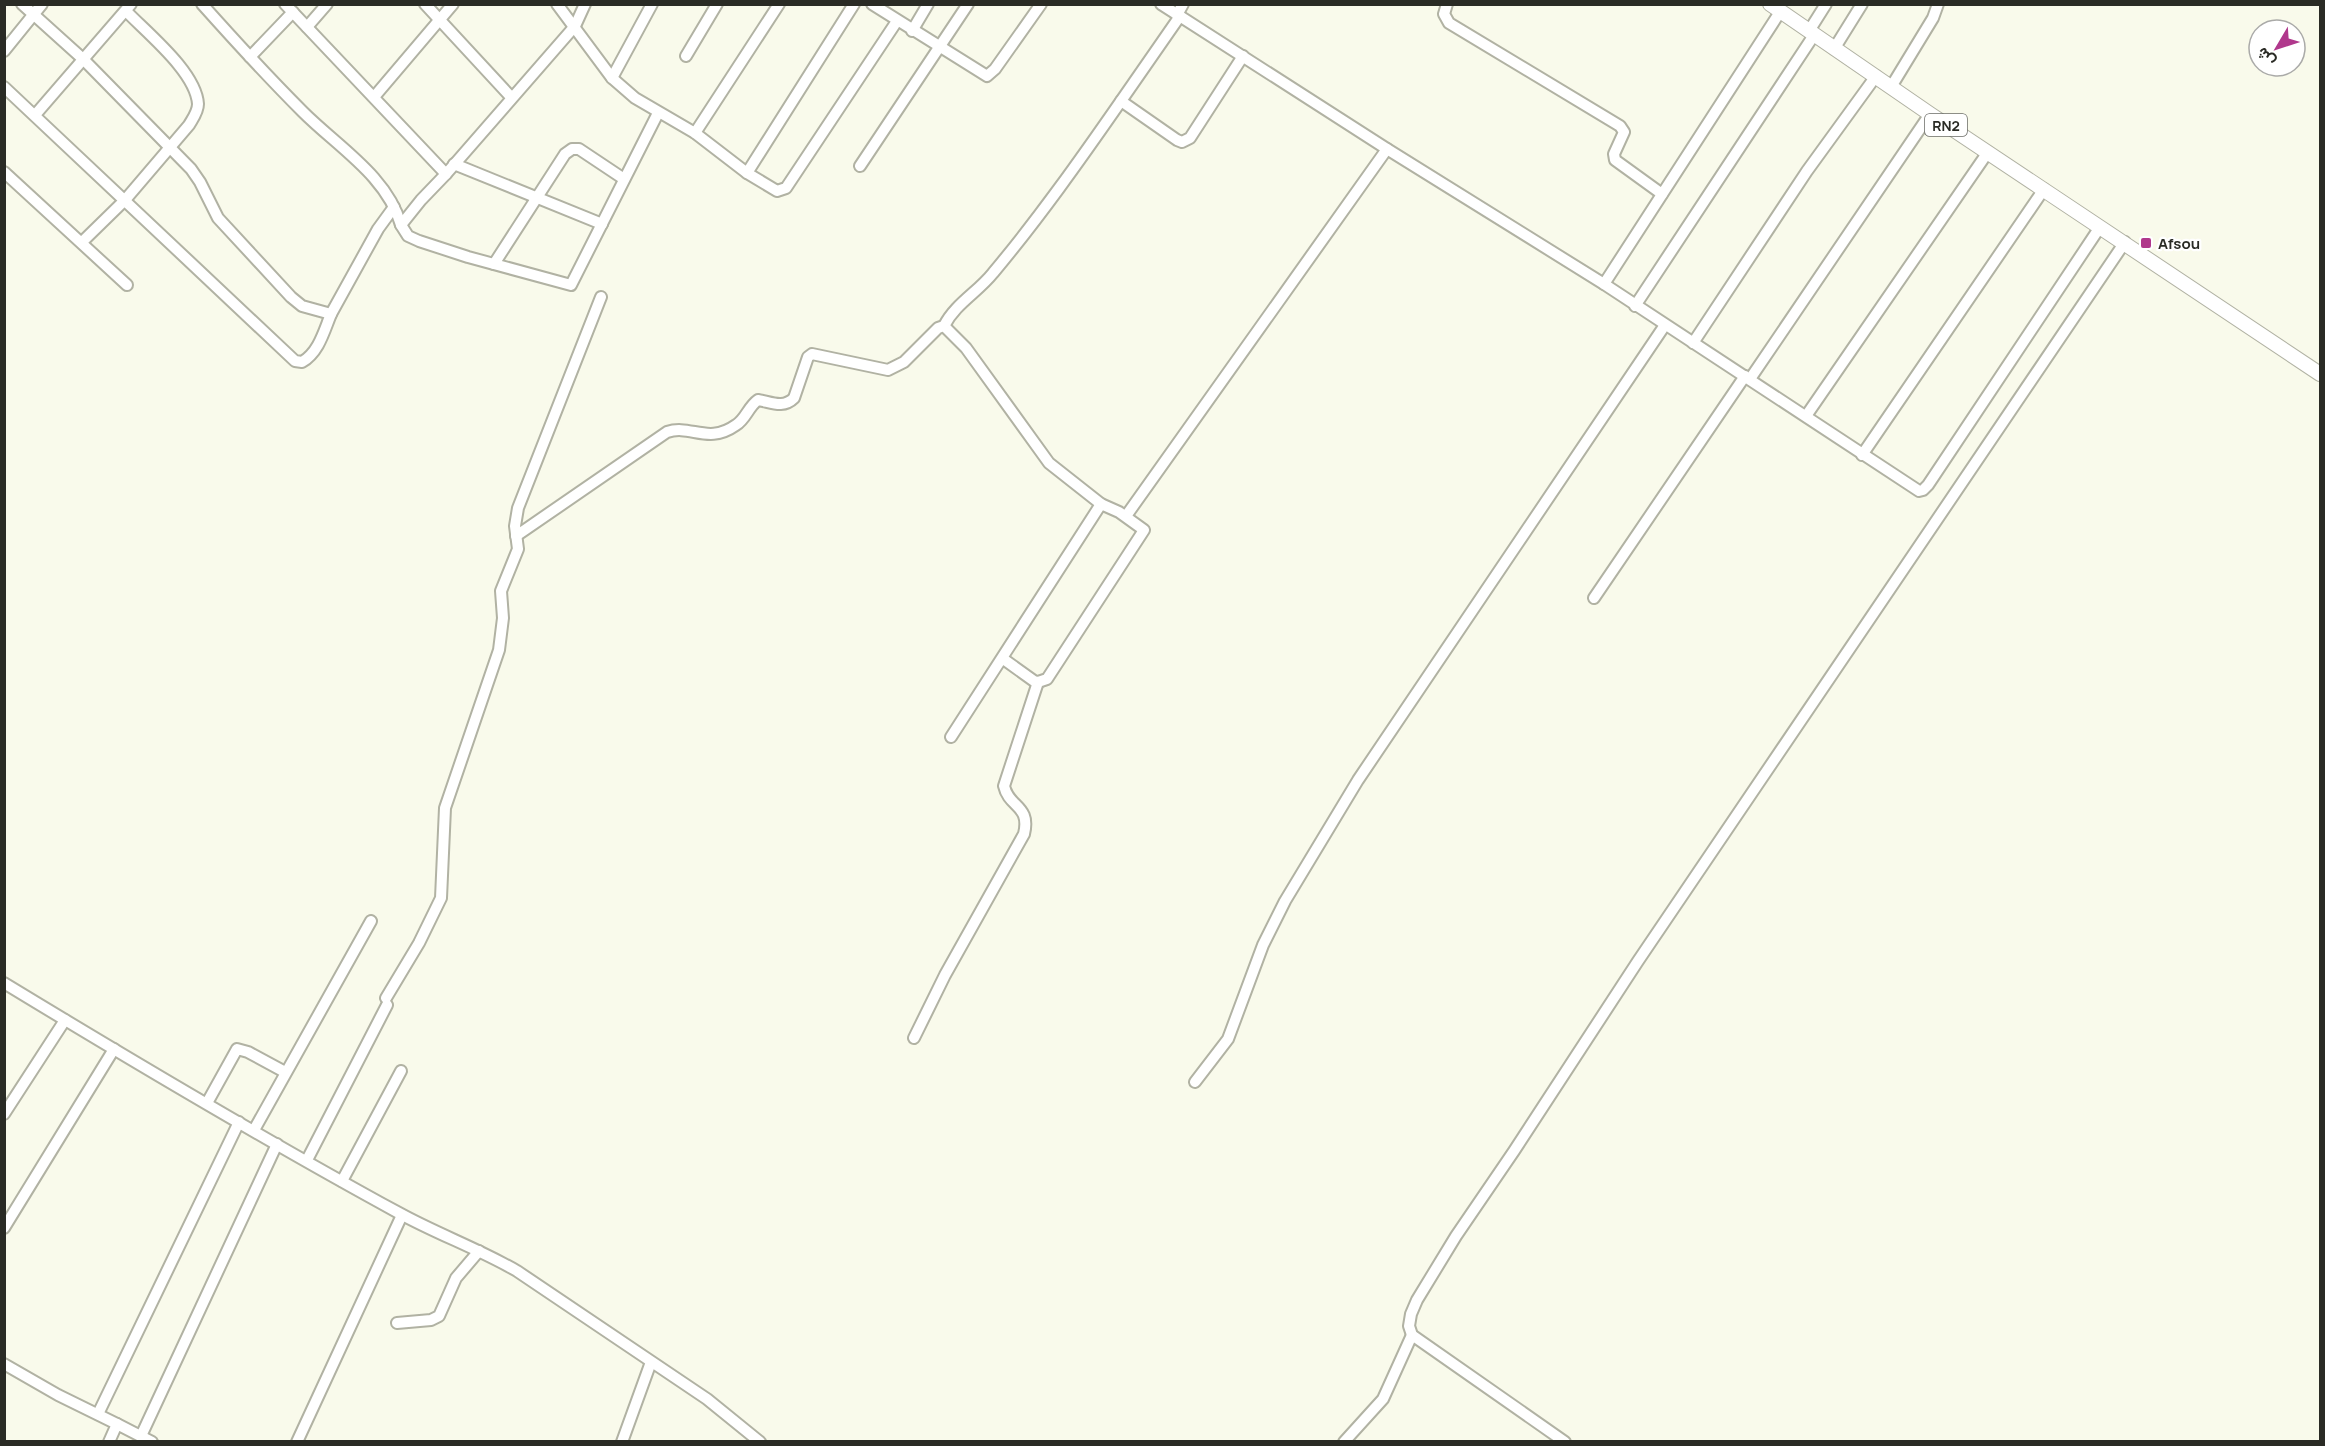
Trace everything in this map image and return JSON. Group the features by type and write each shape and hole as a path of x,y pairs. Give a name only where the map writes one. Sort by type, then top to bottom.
{"main road":[{"name":"RN2","path":"1775,8 1929,114 2125,242 2320,374"}],"street":[{"path":"22,4 83,59 190,169 200,182 218,218 291,297 302,306 331,314"},
{"path":"4,51 42,4"},
{"path":"202,4 305,114 372,176 394,207 408,236 494,264 571,285 658,113"},
{"path":"307,27 327,4"},
{"path":"425,4 511,97"},
{"path":"374,97 453,4"},
{"path":"557,4 612,78 635,98 694,133 774,191 786,188 897,21"},
{"path":"401,225 574,26 585,4"},
{"path":"612,78 651,4"},
{"path":"686,56 717,4"},
{"path":"694,133 779,4"},
{"path":"747,173 854,4"},
{"path":"872,4 987,76 1001,61 1041,4"},
{"path":"912,30 928,4"},
{"path":"860,166 968,4"},
{"path":"1161,4 1387,150 1604,284 1919,491 1923,490 2100,227"},
{"path":"516,536 667,432 676,430 711,436 736,425 758,400 774,404 789,403 794,398 808,357 812,354 888,370 904,362 938,328 944,326 952,311 973,295 993,274 1050,202 1121,101 1178,16 1183,4"},
{"path":"1447,4 1443,14 1449,23 1620,126 1624,132 1614,154 1615,160 1662,194"},
{"path":"1635,306 1812,33 1826,4"},
{"path":"1834,49 1862,4"},
{"path":"1891,87 1933,18 1938,4"},
{"path":"35,115 129,8 184,71 194,88 198,105 196,114 189,125 125,200 82,242"},
{"path":"250,57 289,8 446,174"},
{"path":"1604,284 1662,194 1775,8"},
{"path":"1121,101 1177,140 1184,141 1190,138 1243,56"},
{"path":"1693,343 1807,171 1876,76"},
{"path":"4,87 295,361 302,362 311,355 320,341 331,314 378,229 394,207"},
{"path":"1594,598 1929,114"},
{"path":"494,264 565,154 572,149 579,149 624,179"},
{"path":"1126,516 1387,150"},
{"path":"1806,416 1988,152"},
{"path":"454,164 602,224"},
{"path":"4,172 127,285"},
{"path":"1862,455 2044,189"},
{"path":"1344,1442 1383,1399 1412,1335 1410,1319 1417,1300 1456,1236 1638,961 2125,242"},
{"path":"307,1160 441,897 445,808 499,650 503,618 501,591 517,553 515,525 518,508 601,297"},
{"path":"1195,1082 1228,1039 1263,945 1285,901 1358,780 1665,325"},
{"path":"944,326 966,348 1049,463 1101,504 1126,516 1144,530 1047,679 1038,682"},
{"path":"951,737 1101,504"},
{"path":"1002,658 1038,682"},
{"path":"914,1038 945,975 1024,834 1026,816 1010,798 1004,786 1038,682"},
{"path":"254,1130 371,921"},
{"path":"4,982 114,1049 402,1215 518,1271 707,1399 760,1442"},
{"path":"4,1114 65,1020"},
{"path":"207,1103 237,1049 242,1048 285,1072"},
{"path":"4,1228 114,1049"},
{"path":"342,1181 401,1071"},
{"path":"98,1414 239,1122"},
{"path":"141,1436 171,1367 278,1144"},
{"path":"297,1442 402,1215"},
{"path":"397,1323 430,1320 439,1316 456,1278 479,1251"},
{"path":"1412,1335 1565,1442"},
{"path":"622,1442 651,1362"},
{"path":"4,1364 33,1382 152,1442"},
{"path":"109,1442 117,1424"}],"place":[{"name":"Afsou","path":"2146,243"}]}
